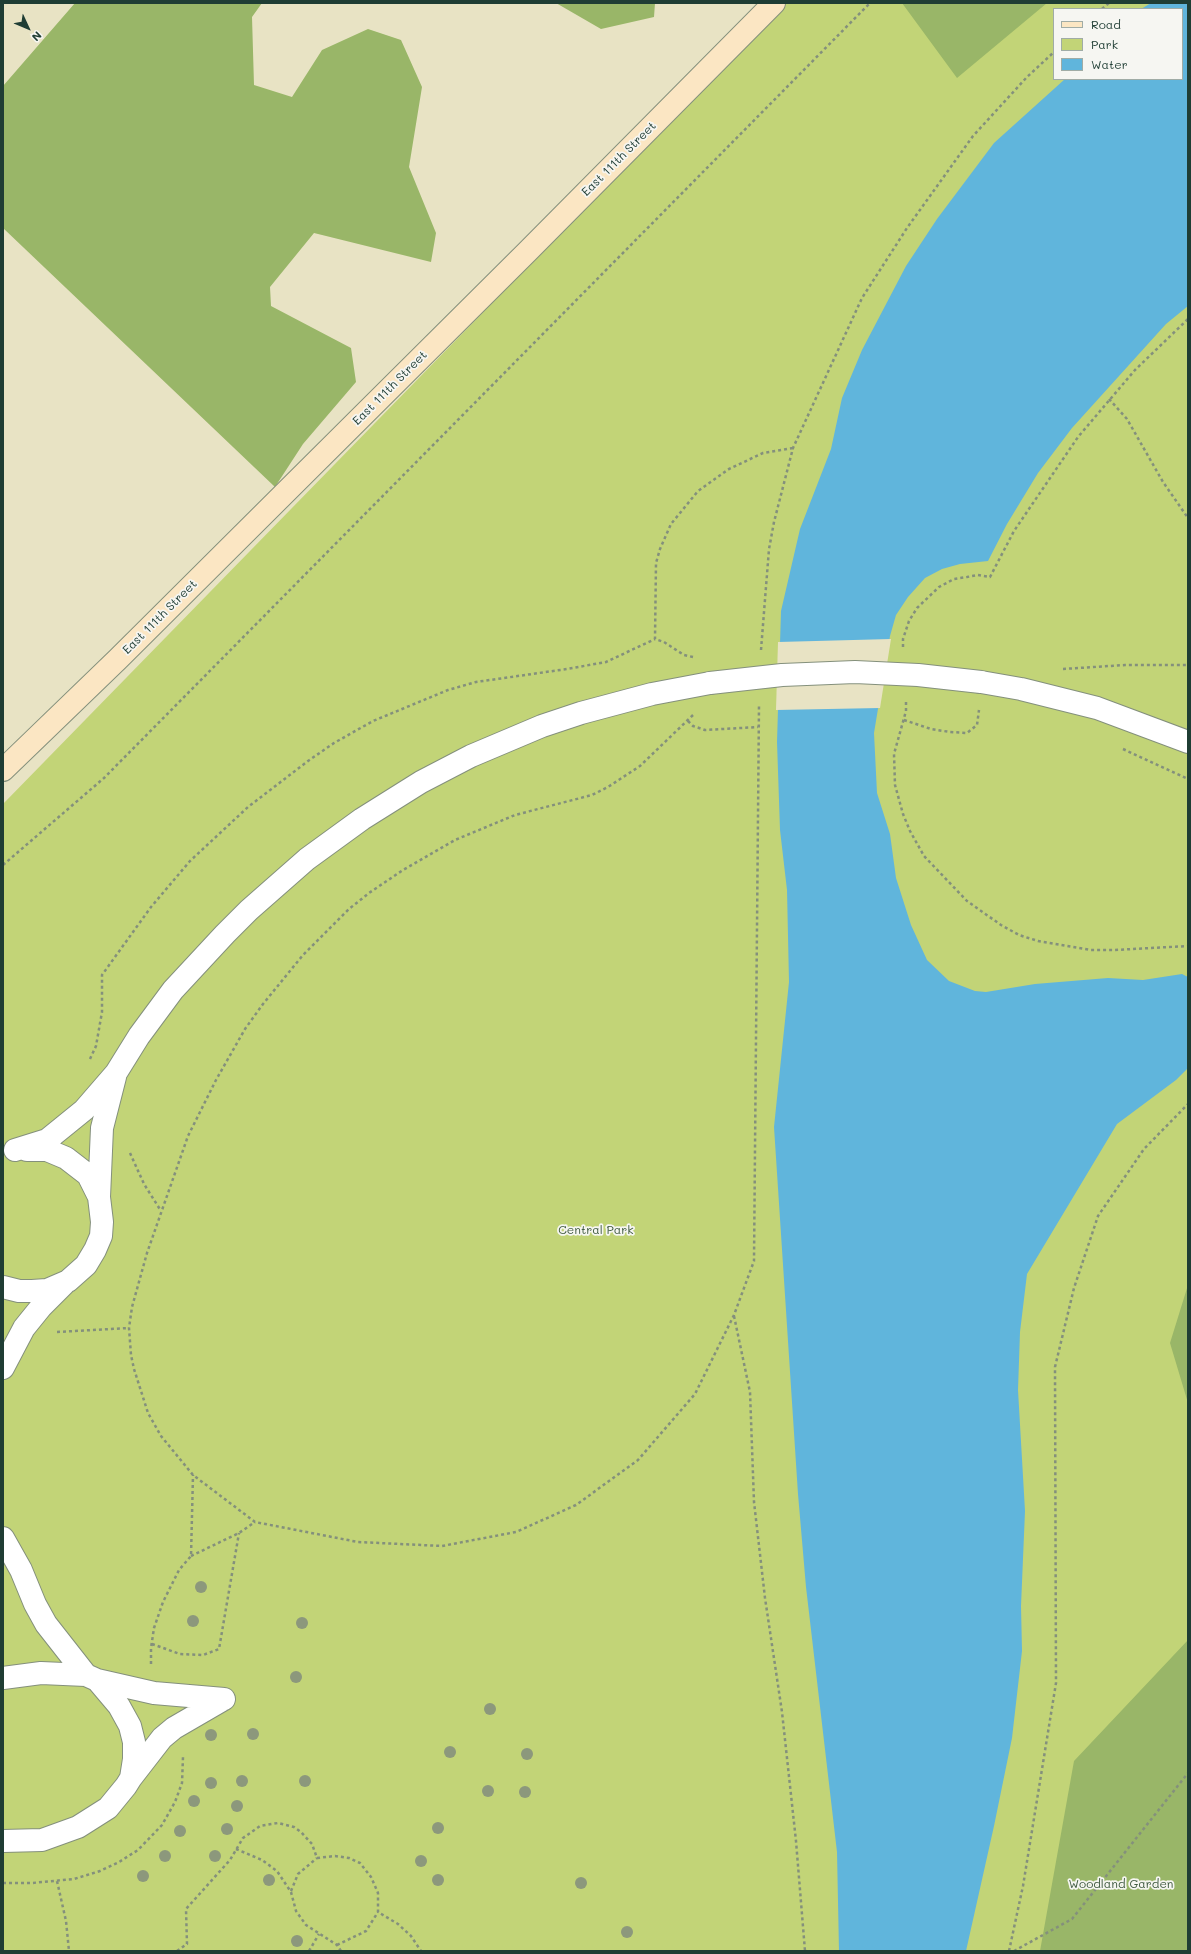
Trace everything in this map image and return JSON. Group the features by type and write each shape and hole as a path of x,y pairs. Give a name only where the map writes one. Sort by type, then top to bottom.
{"main road":[{"name":"East 111th Street","path":"3,770 124,653 528,251 774,3"}],"street":[{"path":"9,1152 48,1140 84,1110 116,1074 139,1036 173,990 249,910 307,859 368,815 421,782 484,750 542,726 582,713 652,694 710,683 782,675 854,672 918,674 1021,689 1097,708 1188,742"},
{"path":"3,1368 24,1328 41,1307 86,1265 101,1236 102,1222 99,1197 102,1128 116,1074"},
{"path":"9,1152 36,1149 47,1150 66,1158 88,1175 99,1197"},
{"path":"3,1286 20,1291 32,1292 47,1290 68,1281"},
{"path":"3,1538 21,1570 35,1604 46,1624 91,1677 119,1706 130,1726 134,1753 131,1778"},
{"path":"3,1678 41,1673 91,1677 154,1693 224,1699 174,1728 162,1738 108,1808 78,1827 42,1840 3,1841"}],"path":[{"path":"3,865 104,778 870,3"},
{"path":"762,624 770,542 793,448 862,298 887,258 973,136 1027,77 1053,53"},
{"path":"902,639 909,620 917,608 939,587 954,579 978,575 990,577 1014,532 1047,481 1078,438 1109,399 1188,319"},
{"path":"1109,399 1127,419 1163,482 1188,518"},
{"path":"655,639 656,563 660,549 671,524 698,491 729,469 763,453 793,448"},
{"path":"88,1064 96,1046 102,1012 102,975 150,908 190,861 248,807 284,778 334,743 353,731 422,699 476,682 606,662 655,639 664,642 684,655 695,658"},
{"path":"1057,670 1125,665 1188,665"},
{"path":"904,720 931,729 967,733 977,725 982,704"},
{"path":"906,711 894,754 895,785 903,814 910,831 924,856 967,901 1001,925 1019,935 1038,941 1091,950 1188,946"},
{"path":"688,721 693,726 705,730 758,726 754,1261 734,1315 695,1394 638,1460 576,1505 516,1532 442,1546 358,1542 255,1522 193,1475 161,1436 148,1413 140,1392 132,1362 129,1328 132,1307 161,1211 199,1112 245,1029 263,1004 303,955 349,909 403,870 455,840 515,815 592,795 618,782 640,766 695,714"},
{"path":"1116,747 1188,779"},
{"path":"1009,1951 1023,1886 1056,1683 1055,1367 1074,1288 1098,1216 1144,1149 1188,1104"},
{"path":"128,1150 144,1184 161,1211"},
{"path":"734,1315 750,1392 754,1502 782,1712 796,1840 805,1951"},
{"path":"53,1332 129,1328"},
{"path":"191,1556 239,1533 255,1522"},
{"path":"152,1644 180,1654 203,1655 219,1649 239,1533"},
{"path":"1014,1951 1072,1919 1188,1773"},
{"path":"177,1951 187,1944 186,1909 230,1860 243,1838 252,1830 269,1823 278,1823 294,1827 312,1844 317,1858"},
{"path":"236,1850 269,1864 277,1871 291,1892 296,1911 306,1924 337,1945 341,1951"},
{"path":"291,1892 298,1874 317,1858 335,1856 349,1858 360,1863 371,1877 378,1893 378,1912 366,1931 337,1945"},
{"path":"57,1881 66,1921 69,1951"},
{"path":"378,1912 398,1924 411,1936 421,1951"},
{"path":"309,1951 319,1934"}],"green space":[{"path":"75,3 262,3 252,17 254,85 292,97 322,50 368,29 401,40 422,87 409,167 436,233 431,262 314,233 270,287 271,306 351,348 356,382 303,444 275,487 3,228 3,86"},
{"path":"556,3 655,3 654,17 601,29"},
{"name":"Central Park","path":"785,3 1188,3 1188,1951 3,1951 3,804"},
{"path":"902,3 1047,3 957,78"},
{"path":"1188,1285 1188,1403 1170,1343"},
{"name":"Woodland Garden","path":"1188,1640 1188,1951 1040,1951 1074,1761"}],"water":[{"path":"1151,3 1188,3 1188,306 1166,324 1072,428 1038,473 1007,524 988,561 960,564 942,569 925,578 908,597 896,615 890,636 874,733 877,793 890,834 896,878 911,925 927,960 949,981 975,991 986,992 1035,984 1108,978 1143,980 1182,974 1188,977 1188,1068 1176,1080 1117,1124 1027,1274 1020,1332 1018,1390 1025,1511 1021,1606 1022,1651 1012,1738 966,1951 839,1951 837,1852 806,1587 798,1494 774,1127 789,982 787,890 780,830 777,742 781,611 800,529 831,449 842,398 862,350 906,266 937,219 994,143 1064,80 1183,80 1183,8 1143,8"}],"pier":[{"path":"891,639 880,708 776,710 778,642"}]}
